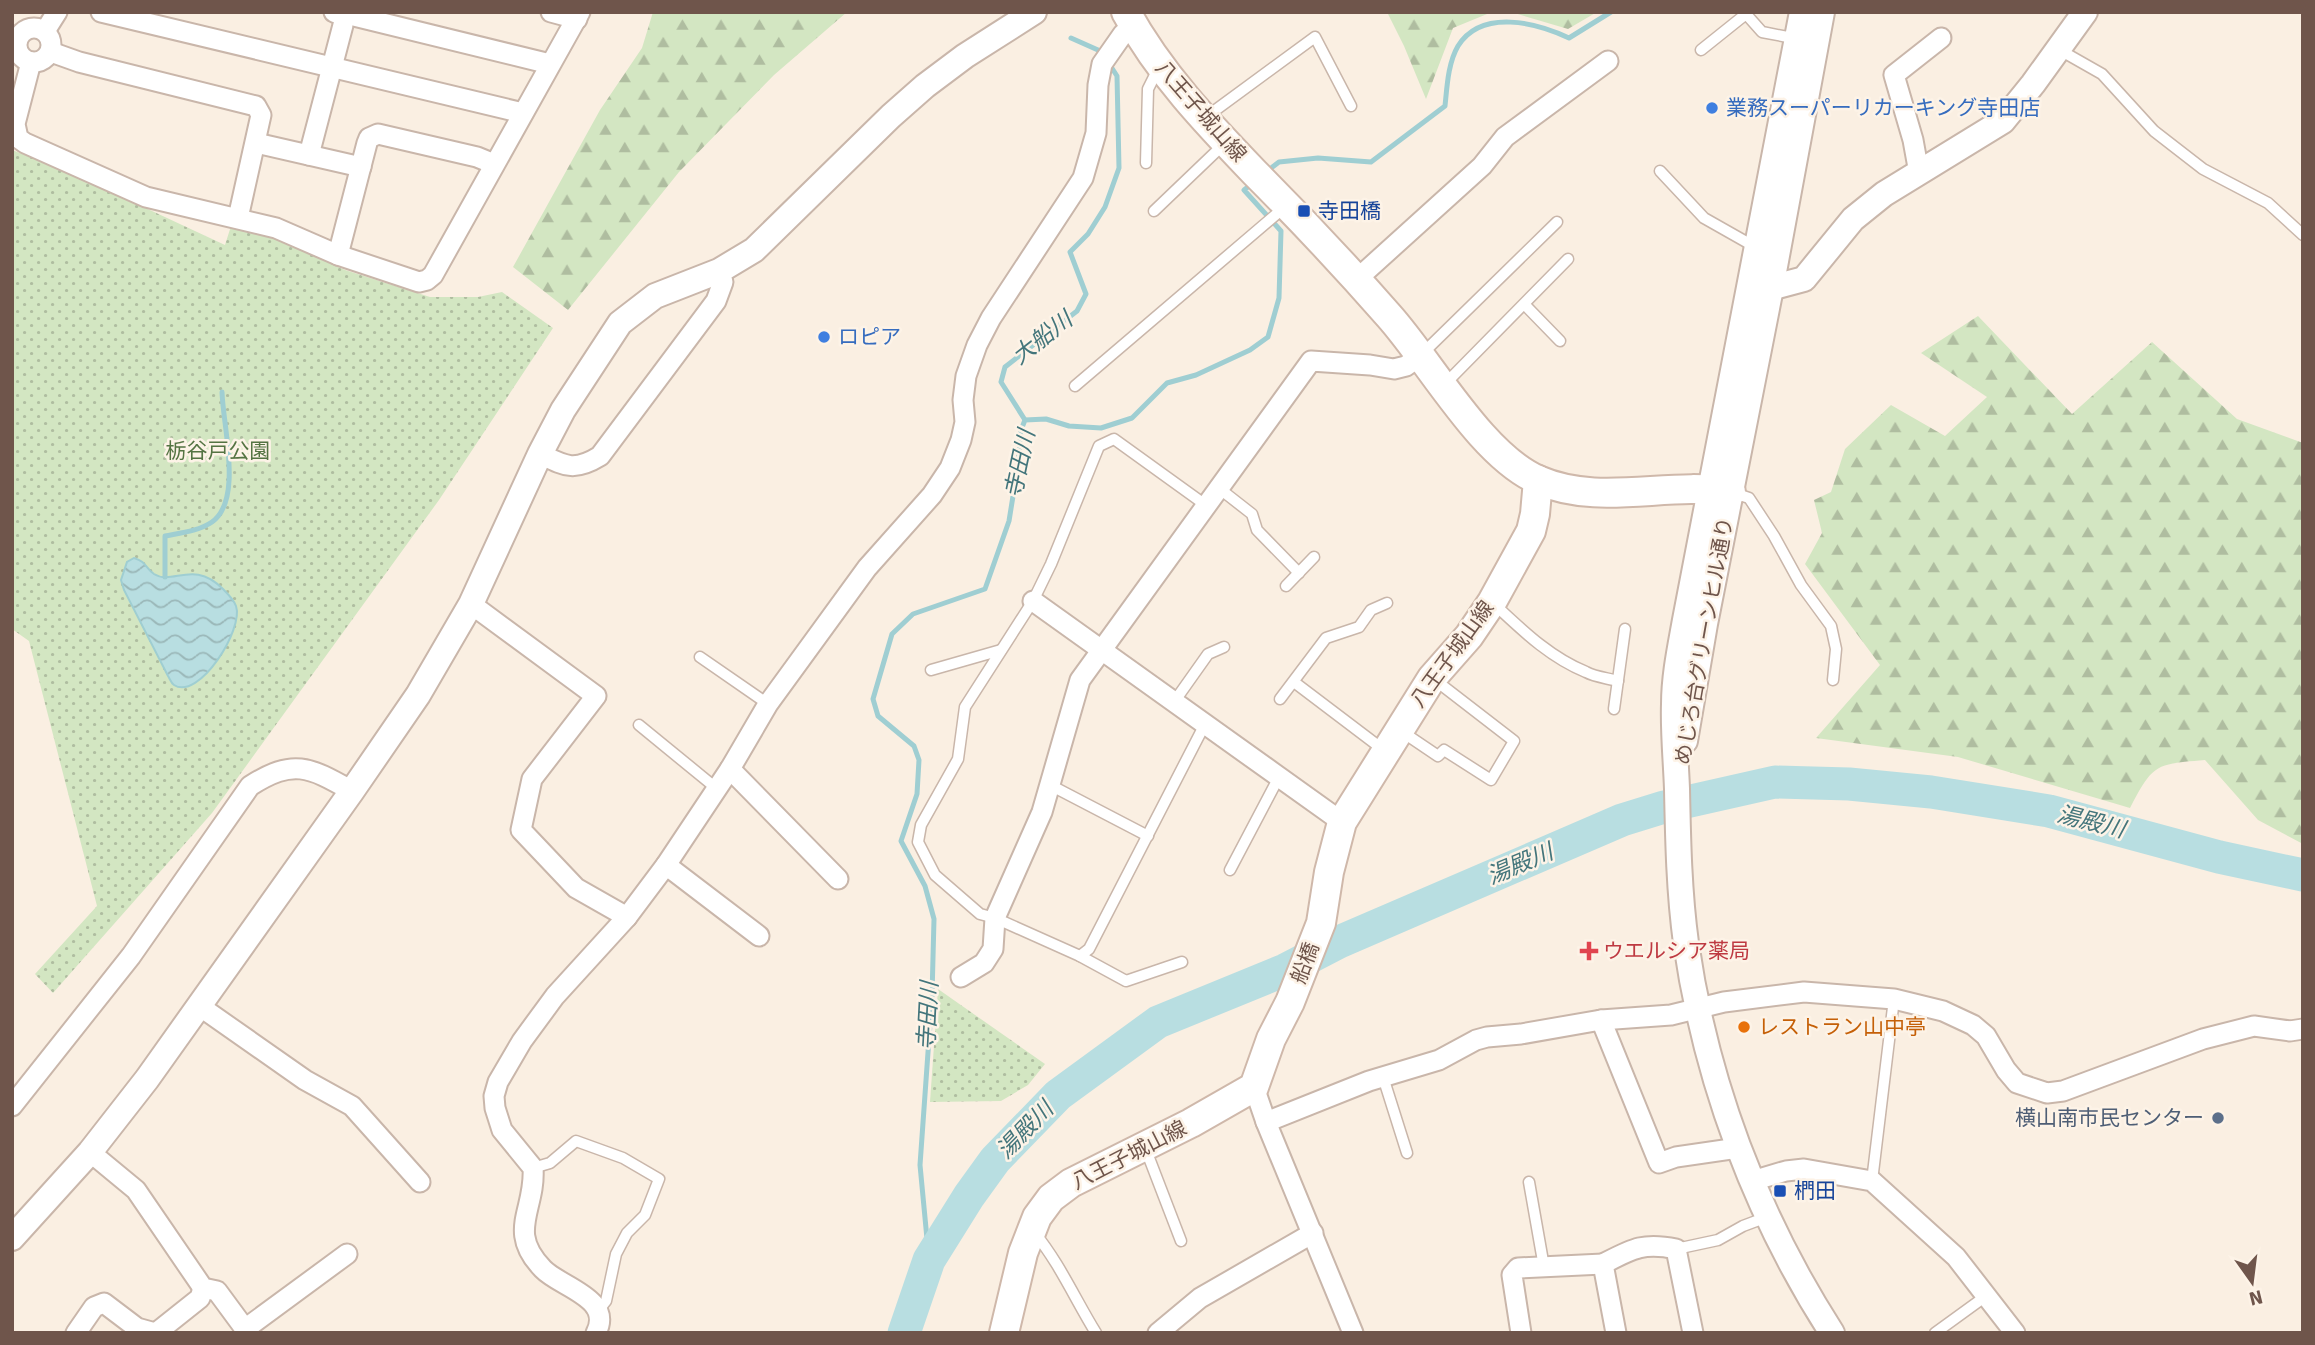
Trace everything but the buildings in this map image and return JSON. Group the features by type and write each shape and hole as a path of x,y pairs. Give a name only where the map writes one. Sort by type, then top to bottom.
{"main road":[{"name":"八王子城山線","path":"1130,18 1160,66 1203,119 1271,196 1356,280 1421,355 1484,437 1518,468 1538,480 1531,531 1492,602 1469,636 1432,678 1342,822 1332,859 1321,923"},
{"path":"1538,480 1565,488 1600,493 1721,490"},
{"name":"船橋","path":"1254,1087 1271,1039 1290,1002 1321,923"},
{"name":"八王子城山線","path":"1004,1333 1031,1228 1051,1198 1071,1183 1191,1123 1254,1087"}],"street":[{"path":"45,31 57,12"},
{"path":"101,12 523,113"},
{"path":"31,62 15,124 18,138 146,197 276,228 412,281 427,280 433,275 579,15 551,12"},
{"path":"12,1238 90,1152 147,1079 418,695 471,604 563,410 620,323 655,296 719,271 754,250 925,86 965,56 1034,12"},
{"name":"めじろ台グリーンヒル通り","path":"1698,1009 1684,923 1678,832 1674,704 1678,663 1721,490 1760,291 1806,40 1802,12"},
{"name":"めじろ台グリーンヒル通り","path":"1760,291 1758,249 1806,40 1822,12"},
{"path":"1760,291 1800,281 1808,276 1853,219 1884,194 2003,121 2085,12"},
{"path":"309,155 343,15 550,64"},
{"path":"596,1333 599,1328 598,1311 587,1297 544,1271 530,1251 523,1223 531,1195 533,1168 502,1130 494,1096 498,1082 522,1041 555,996 627,917 666,865 730,769 768,704 867,568 932,495 950,468 965,422 963,400 966,376 977,345 991,318 1083,178 1096,133 1098,85 1105,58 1130,18"},
{"path":"28,29 45,31 51,40 51,52 45,59 31,62 19,53 15,42 28,29"},
{"path":"1919,173 1913,140 1894,75 1941,38"},
{"path":"51,52 79,62 256,106 261,115 238,218"},
{"path":"1356,280 1482,166 1505,137 1608,61"},
{"path":"338,254 369,138 378,134 477,157 494,164"},
{"path":"256,143 361,167"},
{"path":"540,454 566,466 577,466 600,456 716,301 723,282 719,271"},
{"path":"961,977 984,963 993,949 995,918 1042,812 1080,680 1311,361 1394,369 1406,366 1421,355"},
{"path":"1033,601 1342,822"},
{"path":"471,604 597,696 532,779 521,830 576,887 627,917"},
{"path":"12,1106 131,956 250,786 270,773 294,767 323,774 352,791"},
{"path":"730,769 838,879"},
{"path":"666,865 759,936"},
{"path":"1266,1122 1383,1077 1439,1060 1487,1037 1601,1020 1671,1015 1724,1002 1804,992 1894,999 1943,1011 1973,1025 1986,1036 2017,1083 2047,1093 2063,1091 2203,1039 2254,1026 2290,1031 2303,1029"},
{"path":"198,1005 305,1080 352,1106 420,1182"},
{"path":"1698,1009 1716,1080 1738,1148 1767,1217 1832,1333"},
{"path":"1601,1020 1658,1163 1676,1157 1738,1148"},
{"path":"1254,1087 1353,1333"},
{"path":"90,1152 135,1190 203,1288 217,1291 246,1329 347,1254"},
{"path":"1752,1181 1804,1169 1872,1181 1956,1257 2015,1333"},
{"path":"1158,1333 1200,1298 1313,1233"},
{"path":"1521,1333 1512,1275 1518,1268 1603,1264 1643,1245 1656,1244 1676,1249 1693,1333"},
{"path":"1603,1264 1616,1333"},
{"path":"76,1333 94,1307 104,1303 137,1328 155,1333 200,1298 203,1288"}],"lane":[{"path":"1701,50 1746,14 1762,32 1806,40"},
{"path":"1203,119 1314,37 1351,106"},
{"path":"2058,49 2102,74 2154,131 2203,169 2268,203 2303,235"},
{"path":"1146,163 1148,89 1160,66"},
{"path":"1154,211 1225,143"},
{"path":"1660,171 1704,218 1758,249"},
{"path":"1075,386 1260,229 1271,196"},
{"path":"1421,355 1557,222"},
{"path":"1444,385 1568,259"},
{"path":"1525,305 1560,341"},
{"path":"1182,962 1126,981 1080,956 995,918 980,914 935,875 918,842 921,825 958,759 965,707 1033,601 1099,446 1114,439 1208,506"},
{"path":"1220,489 1252,513 1257,530 1299,573"},
{"path":"1721,490 1749,498 1801,585 1831,626 1836,649 1833,680"},
{"path":"1286,586 1314,557"},
{"path":"1492,602 1538,645 1587,673 1618,681"},
{"path":"1280,699 1326,638 1359,627 1371,610 1387,603"},
{"path":"1614,709 1625,629"},
{"path":"1174,702 1208,654 1224,647"},
{"path":"931,670 1001,650"},
{"path":"700,657 768,704"},
{"path":"1294,682 1392,740 1438,756 1444,750 1491,780 1514,740 1432,678"},
{"path":"1080,956 1089,949 1205,724"},
{"path":"639,725 716,788"},
{"path":"1230,870 1279,777"},
{"path":"1050,785 1148,836"},
{"path":"1872,1181 1894,999"},
{"path":"1383,1077 1407,1153"},
{"path":"533,1168 550,1163 576,1141 623,1158 659,1179 645,1215 627,1233 616,1254 606,1301 598,1311"},
{"path":"1145,1146 1181,1241"},
{"path":"1528,1182 1544,1267"},
{"path":"1676,1249 1718,1240 1767,1217"},
{"path":"1031,1228 1075,1292 1096,1333"},
{"path":"1935,1333 1986,1296"}],"green space":[{"path":"653,12 847,12 774,75 679,172 568,310 513,267 600,110 642,48"},
{"path":"1387,12 1492,12 1453,28 1426,99"},
{"path":"1511,12 1597,12 1568,29"},
{"name":"栃谷戸公園","path":"12,150 64,170 225,245 231,226 272,237 345,270 430,297 478,297 502,292 553,328 439,500 212,813 53,993 35,974 97,906 29,641 12,629"},
{"path":"1978,316 2072,414 2152,342 2237,419 2303,443 2303,844 2258,820 2205,760 2175,763 2157,769 2144,782 2130,808 1958,757 1816,738 1880,665 1805,564 1822,533 1814,500 1831,492 1845,449 1891,405 1945,436 1987,397 1921,353"},
{"path":"938,989 1045,1064 1028,1085 1001,1101 930,1102"}],"water":[{"path":"134,558 161,577 193,574 212,580 231,597 236,606 237,617 226,645 207,673 195,683 184,687 172,683 124,590 121,580 127,562"}],"waterway":[{"name":"寺田川","path":"1266,172 1279,162 1318,158 1371,162 1445,106 1448,75 1458,46 1468,34 1481,27 1510,22 1542,28 1569,38 1611,12"},
{"name":"大船川","path":"1071,38 1102,54"},
{"name":"大船川","path":"1025,420 1001,382 1005,367 1077,311 1086,294 1070,252 1088,234 1105,207 1119,168 1117,76 1108,62"},
{"name":"寺田川","path":"929,1260 920,1165 932,996 934,919 925,886 901,841 917,794 919,760 914,746 878,716 873,699 892,634 913,614 985,589 1009,521 1021,430 1025,420 1046,419 1069,426 1101,428 1132,418 1167,383 1196,375 1250,350 1268,337 1279,298 1281,231 1244,190 1253,183"},
{"path":"165,577 165,536 195,530 212,522 221,512 227,497 229,462 222,392"},
{"name":"湯殿川","path":"904,1333 929,1260 995,1160 1058,1095 1158,1022 1285,970 1339,942 1622,820 1664,807 1775,782 1849,784 1931,792 2049,811 2219,857 2303,875"}],"place":[{"name":"業務スーパーリカーキング寺田店","path":"1712,108"},
{"name":"寺田橋","path":"1304,211"},
{"name":"ロピア","path":"824,337"},
{"name":"ウエルシア薬局","path":"1589,951"},
{"name":"レストラン山中亭","path":"1744,1027"},
{"name":"横山南市民センター","path":"2218,1118"},
{"name":"椚田","path":"1780,1191"}]}
